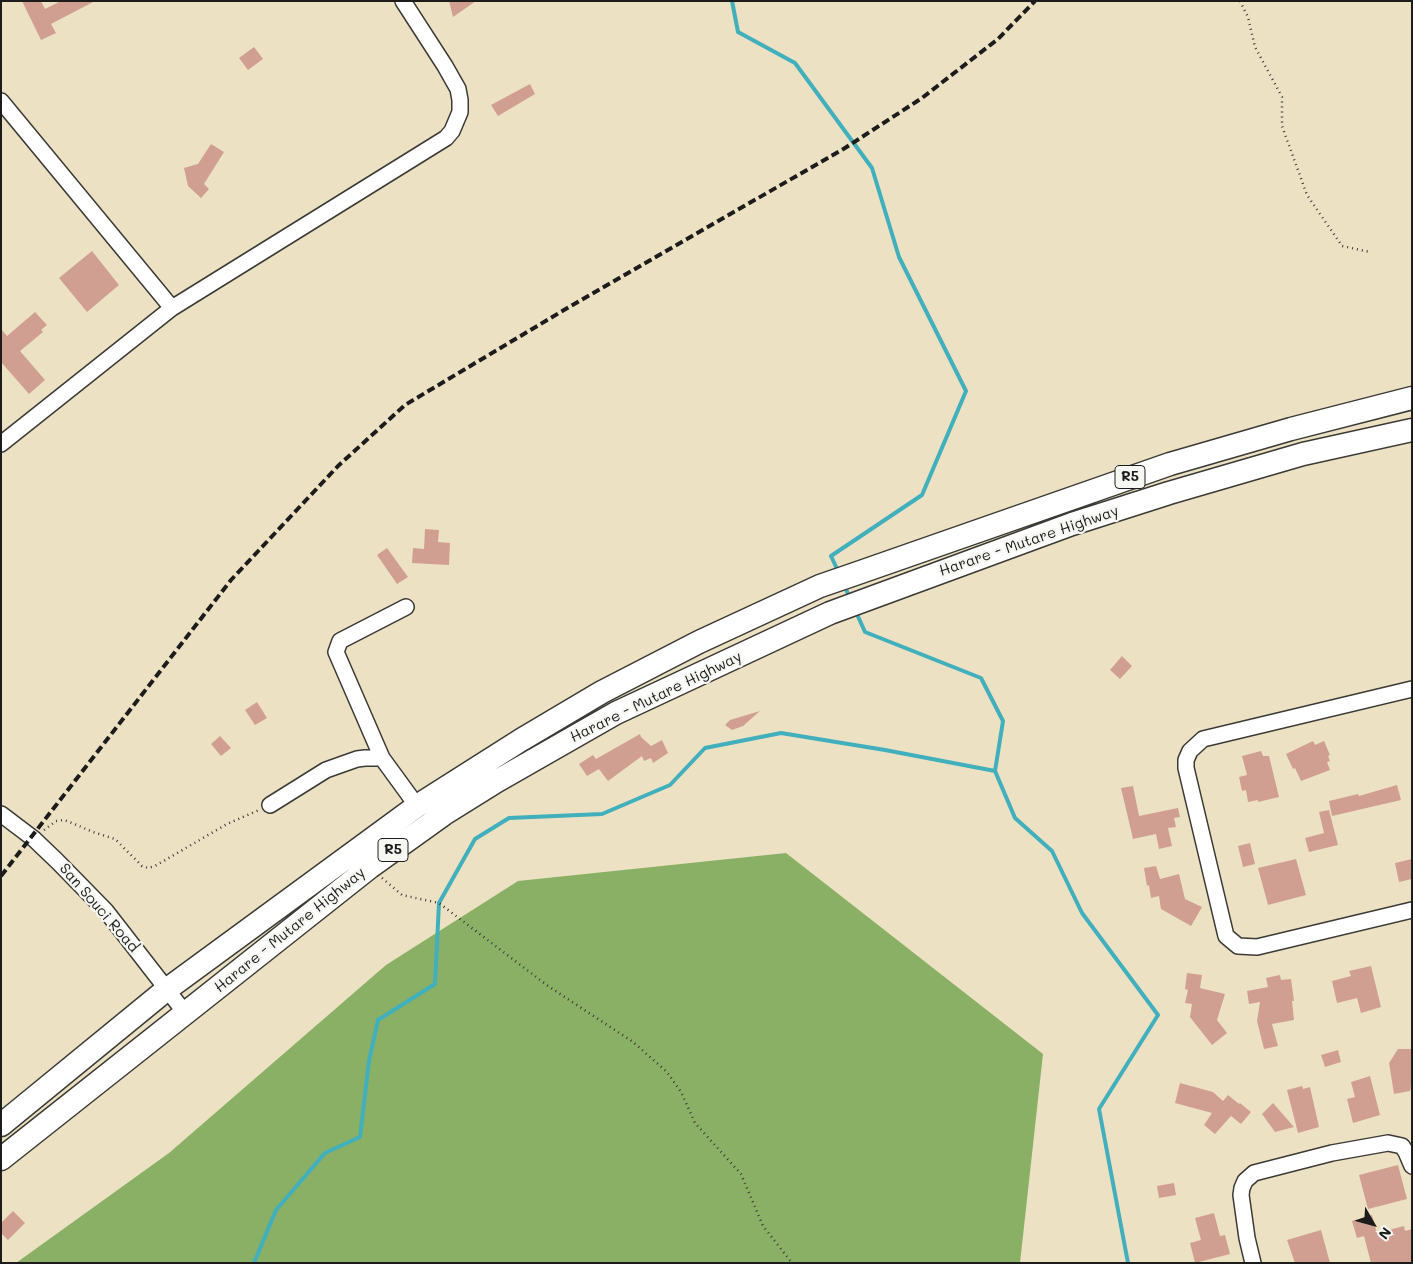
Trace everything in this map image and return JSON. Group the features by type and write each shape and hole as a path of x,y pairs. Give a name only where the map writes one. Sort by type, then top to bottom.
{"highway":[{"name":"Harare - Mutare Highway","path":"1,1125 166,990 417,806 521,740 602,692 699,642 820,586 1170,464 1291,429 1412,398"},
{"name":"Harare - Mutare Highway","path":"1,1159 370,867 444,814 489,785 616,713 830,613 1072,524 1169,493 1303,454 1412,430"}],"street":[{"path":"1,444 172,308 446,138 452,131 460,112 458,89 403,1"},
{"path":"1,101 172,308"},
{"path":"406,607 340,641 336,652 382,758 417,806"},
{"path":"1412,689 1203,739 1190,751 1186,760 1186,768 1226,936 1238,946 1257,947 1412,910"},
{"path":"270,806 326,770 357,759 382,758"},
{"name":"San Souci Road","path":"1,814 34,839 106,911 186,1014"},
{"path":"1253,1263 1241,1196 1245,1181 1254,1173 1332,1153 1388,1143 1402,1146 1412,1166"}],"path":[{"path":"1240,1 1248,17 1256,46 1282,97 1282,126 1307,195 1342,246 1370,252"},
{"path":"34,839 56,821 64,820 93,832 115,838 142,866 148,868 155,866 227,824 270,806"},
{"path":"370,867 402,895 440,903 548,986 633,1042 667,1072 681,1092 695,1123 741,1174 764,1226 792,1263"}],"green space":[{"path":"786,853 1043,1054 1020,1263 16,1263 169,1153 386,965 518,881"}],"building":[{"path":"22,1 41,1 45,9 61,1 95,1 51,24 56,33 41,40"},
{"path":"449,1 476,1 453,17"},
{"path":"254,47 263,59 248,70 239,58"},
{"path":"530,84 535,94 498,116 491,105"},
{"path":"211,144 224,152 204,184 209,189 201,198 188,186 184,168 198,164"},
{"path":"92,251 119,285 87,312 59,278"},
{"path":"35,312 47,325 41,330 43,332 20,351 45,380 29,394 1,362 1,329 7,336"},
{"path":"425,529 439,530 438,542 450,543 449,565 412,563 413,548 424,549"},
{"path":"387,548 408,577 397,584 377,555"},
{"path":"1122,656 1132,666 1120,679 1110,670"},
{"path":"257,702 267,718 255,725 245,710"},
{"path":"760,711 743,726 732,730 725,725 730,720"},
{"path":"640,734 651,746 662,740 668,753 653,763 651,758 644,761 642,756 608,781 599,769 587,776 579,764 593,755 596,759"},
{"path":"220,736 231,748 221,756 211,744"},
{"path":"1313,741 1315,745 1324,741 1330,755 1328,756 1330,761 1327,762 1330,770 1301,781 1286,754"},
{"path":"1261,751 1263,756 1269,756 1279,797 1258,802 1258,800 1248,802 1246,790 1242,791 1239,777 1247,775 1242,756"},
{"path":"1397,785 1401,800 1332,816 1329,801 1358,794 1359,796"},
{"path":"1133,786 1139,816 1178,808 1180,817 1174,818 1176,827 1168,828 1172,846 1159,849 1156,834 1133,839 1121,788"},
{"path":"1329,810 1338,845 1309,852 1305,838 1324,833 1319,812"},
{"path":"1250,843 1255,864 1243,867 1238,846"},
{"path":"1296,859 1306,895 1268,905 1258,868"},
{"path":"1412,859 1412,879 1399,882 1395,863"},
{"path":"1156,866 1160,879 1179,874 1185,899 1202,907 1191,926 1161,909 1159,896 1151,898 1144,868"},
{"path":"1371,966 1381,1007 1361,1013 1357,998 1337,1003 1332,981 1351,976 1349,971"},
{"path":"1187,973 1202,975 1200,988 1225,994 1217,1020 1227,1033 1212,1045 1190,1017 1192,1004 1185,1003 1188,990 1185,989"},
{"path":"1280,975 1281,980 1291,979 1294,1020 1272,1024 1278,1046 1264,1049 1257,1021 1260,1002 1249,1004 1247,991 1268,987 1266,978"},
{"path":"1398,1049 1412,1049 1412,1081 1410,1091 1394,1094 1389,1063"},
{"path":"1338,1050 1341,1062 1325,1067 1321,1055"},
{"path":"1370,1076 1380,1115 1353,1123 1347,1099 1355,1097 1351,1082"},
{"path":"1180,1083 1213,1092 1223,1101 1228,1095 1251,1112 1241,1124 1231,1116 1215,1134 1204,1125 1212,1113 1175,1103"},
{"path":"1302,1086 1303,1089 1310,1087 1319,1127 1298,1133 1287,1090"},
{"path":"1273,1103 1294,1127 1275,1132 1262,1114"},
{"path":"1398,1165 1407,1199 1368,1209 1359,1175"},
{"path":"1174,1183 1176,1195 1159,1198 1157,1186"},
{"path":"13,1211 25,1223 8,1240 1,1233 1,1223"},
{"path":"1214,1213 1220,1236 1225,1235 1230,1254 1195,1263 1190,1243 1201,1240 1195,1218"},
{"path":"1372,1215 1377,1233 1404,1226 1405,1231 1412,1229 1412,1263 1371,1263 1364,1236 1357,1238 1352,1221"},
{"path":"1321,1230 1330,1263 1295,1263 1287,1240"}],"waterway":[{"path":"732,1 738,32 795,63 872,168 899,257 966,391 922,495 831,556 838,571"},
{"path":"844,584 850,599"},
{"path":"856,612 865,632 981,678 1003,721 995,771 1015,818 1052,851 1082,913 1158,1015 1099,1109 1128,1263"},
{"path":"254,1263 276,1210 325,1153 360,1137 369,1061 378,1020 435,984 439,903 475,839 509,818 602,814 670,785 705,748 781,733 995,771"}],"railway":[{"path":"1,876 231,580 338,466 405,405 569,307 845,148 922,98 998,39 1035,1"}]}
